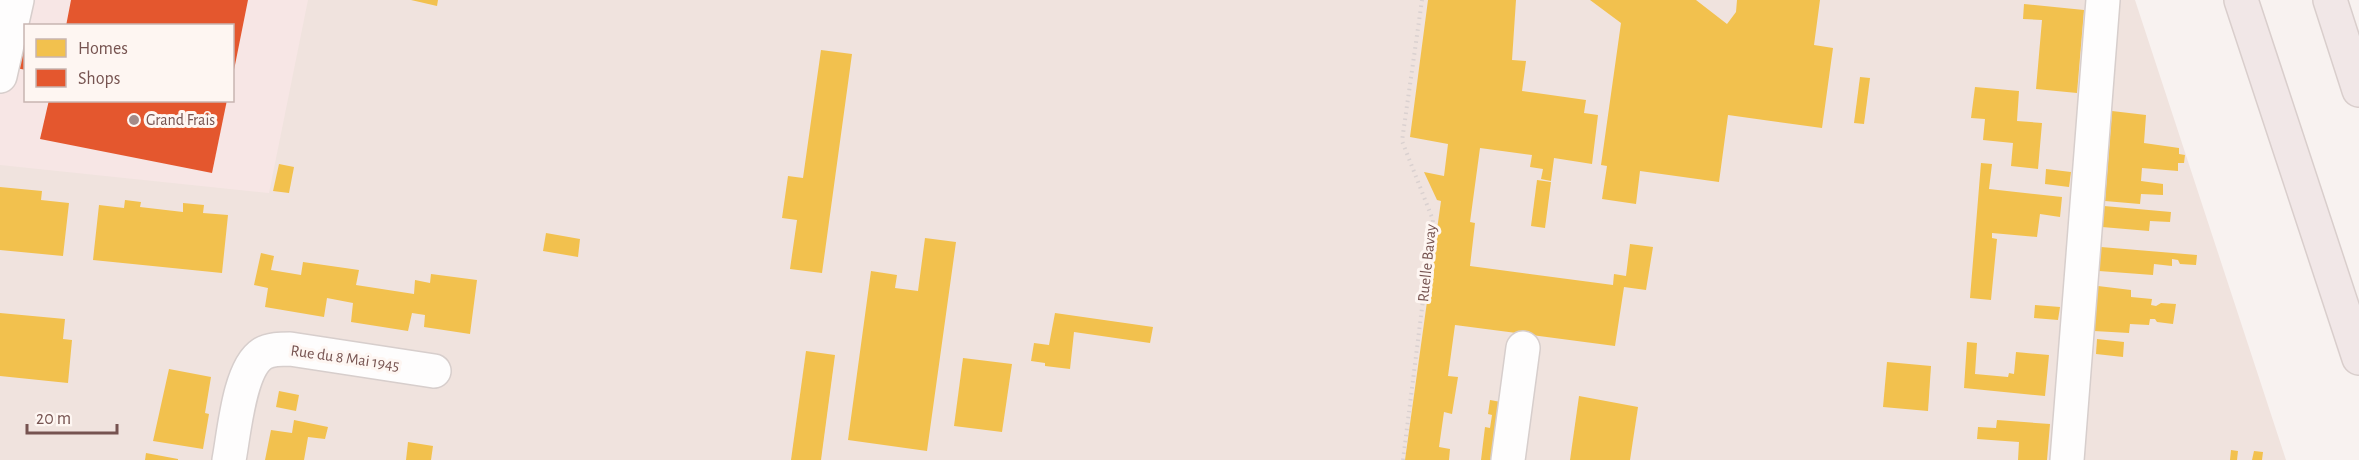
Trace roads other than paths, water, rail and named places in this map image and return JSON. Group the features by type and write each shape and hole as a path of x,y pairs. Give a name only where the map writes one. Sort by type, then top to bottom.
{"highway":[{"path":"2241,0 2359,358"},
{"path":"2330,0 2359,90"}],"street":[{"path":"0,76 17,0"},
{"path":"2067,460 2103,0"},
{"path":"1508,460 1523,348"},
{"name":"Rue du 8 Mai 1945","path":"229,460 244,384 252,366 262,354 274,350 290,349 434,371"}],"place":[{"name":"Grand Frais","path":"134,120"}]}
